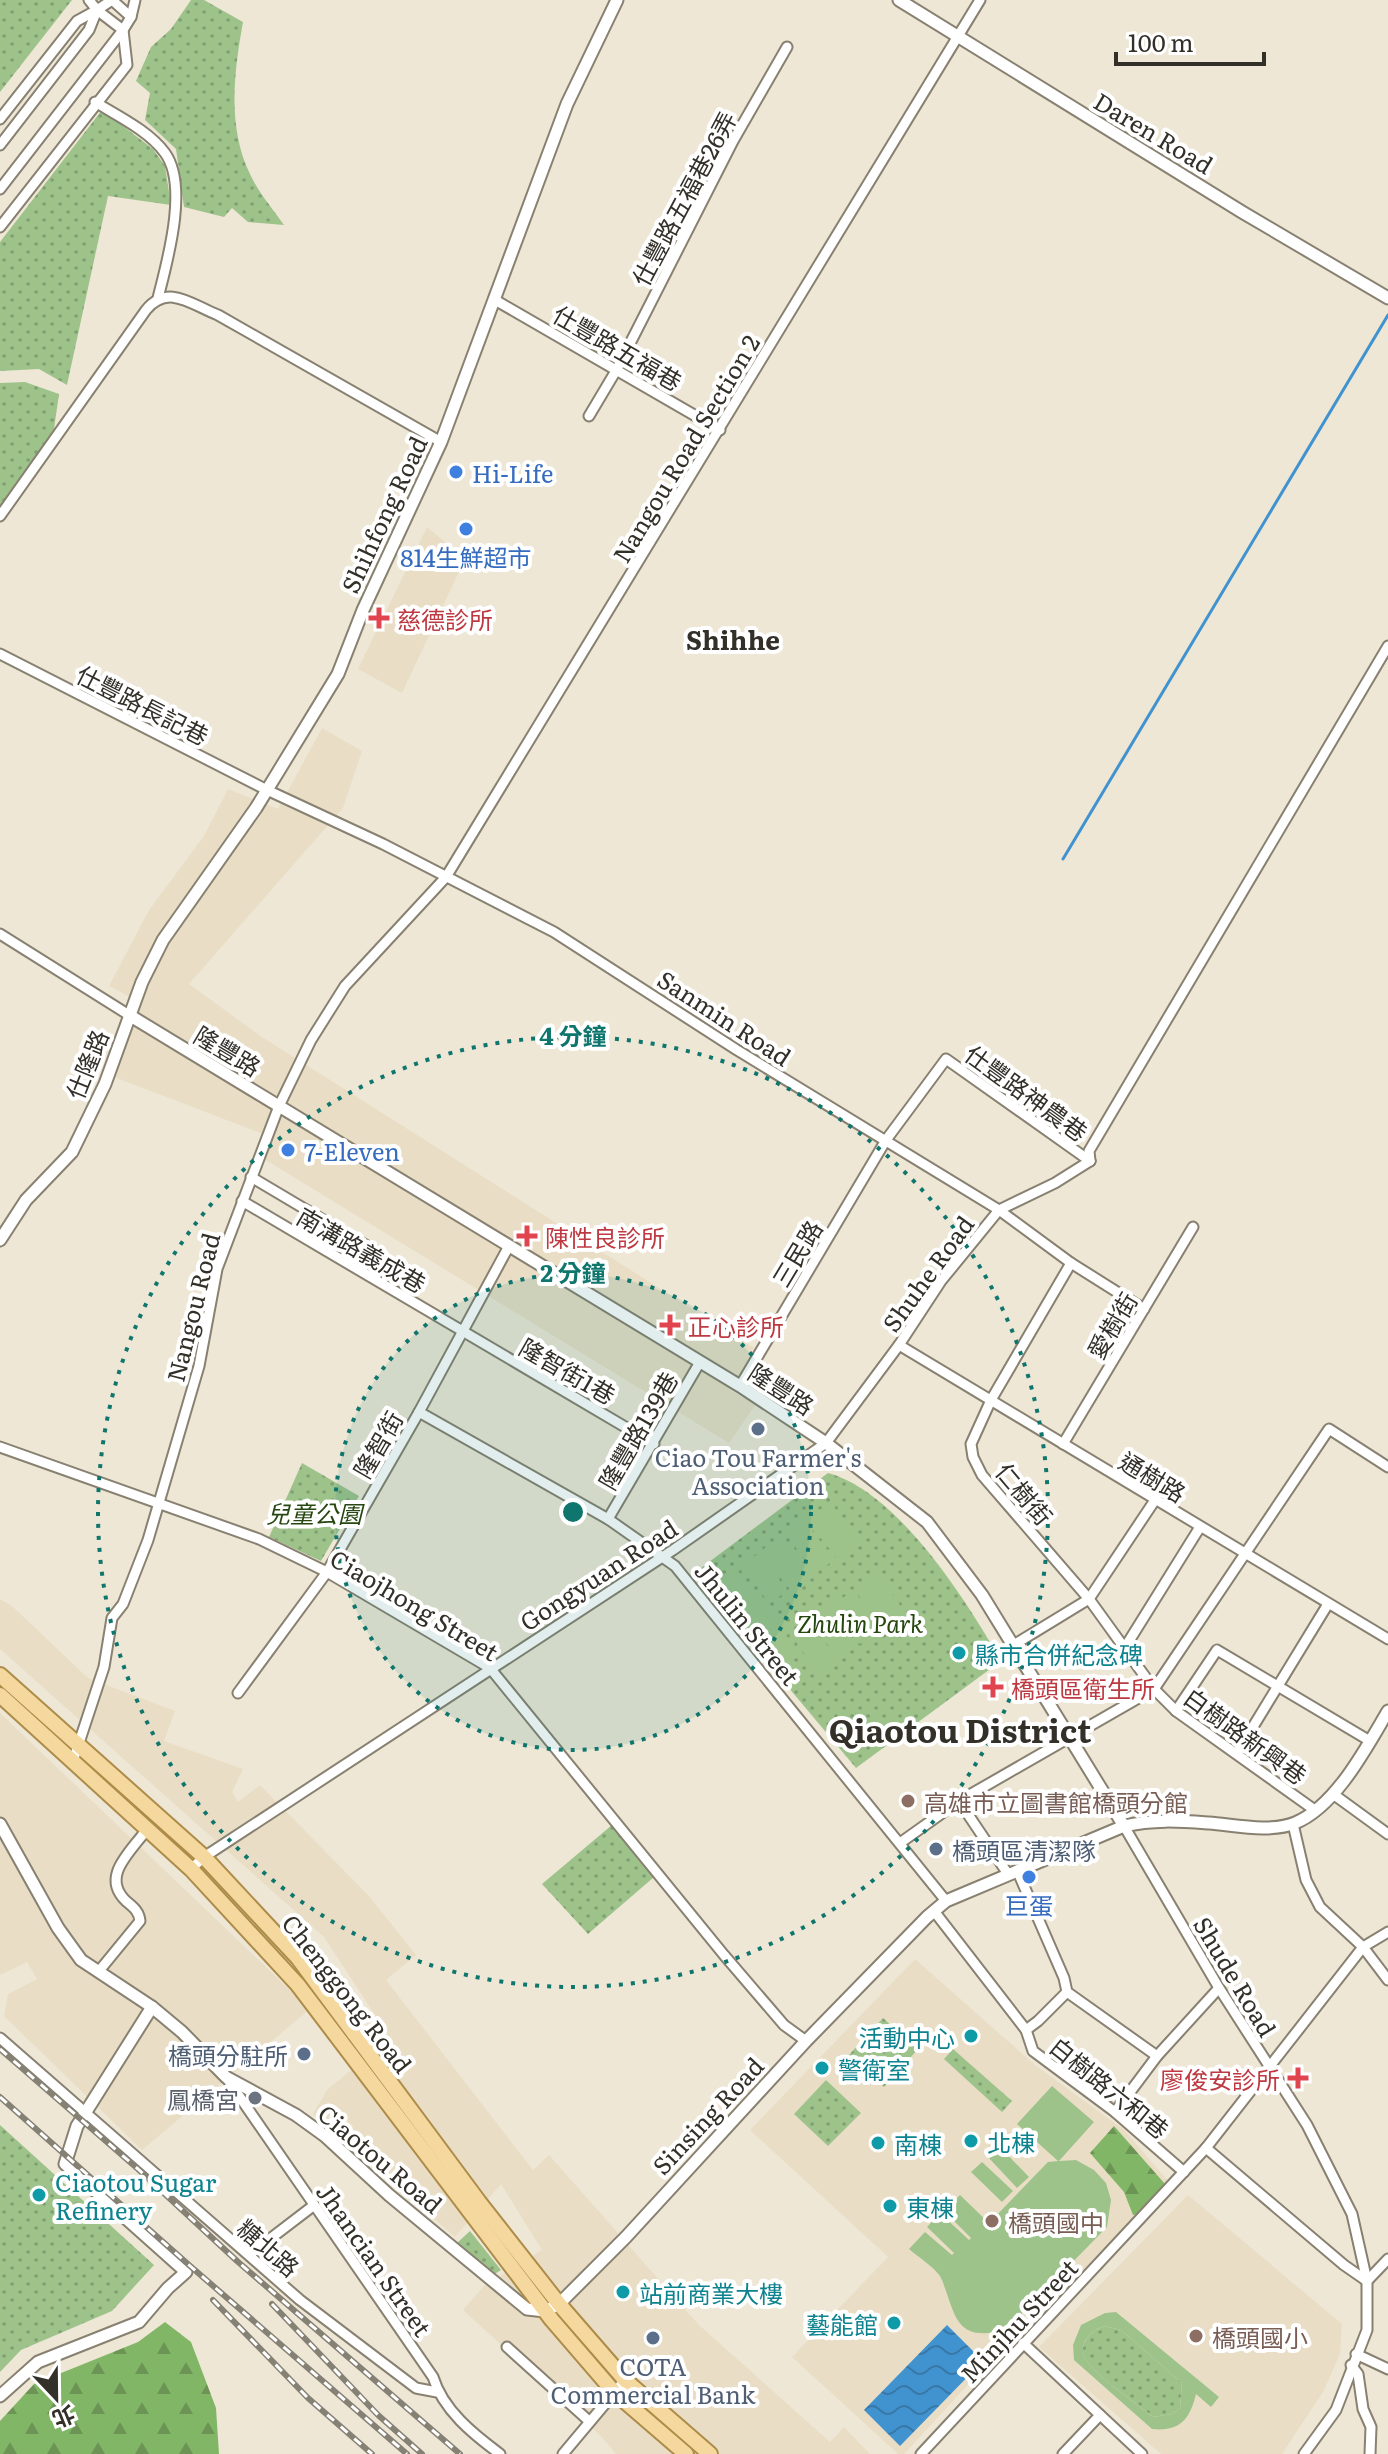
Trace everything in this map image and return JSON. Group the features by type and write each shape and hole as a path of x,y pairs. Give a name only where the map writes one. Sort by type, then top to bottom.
{"main road":[{"name":"Chenggong Road","path":"0,1675 204,1857 298,1958 479,2202 559,2304 625,2380 710,2454"},
{"name":"Chenggong Road","path":"0,1695 191,1869 298,1985 545,2311 614,2392 686,2454"}],"street":[{"path":"0,227 127,65 123,30 89,0"},
{"path":"0,119 77,21 112,0 131,17"},
{"path":"0,189 123,30 131,17 135,0"},
{"name":"Shihfong Road","path":"0,1240 26,1200 72,1152 105,1084 129,1015 163,940 267,790 338,674 363,610 441,442 567,104 617,0"},
{"name":"Daren Road","path":"899,0 1388,298"},
{"name":"Nangou Road Section 2","path":"446,877 980,0"},
{"path":"0,145 89,30 97,10"},
{"name":"仕豐路五福巷26弄","path":"589,416 617,369 733,141 787,47"},
{"path":"0,516 146,310 158,298 174,218 174,178 166,154 148,137 95,102"},
{"path":"158,298 171,296 182,299 218,315 441,442"},
{"name":"仕豐路五福巷","path":"495,300 720,430"},
{"path":"1090,1161 1089,1151 1388,646"},
{"name":"仕豐路長記巷","path":"0,654 267,790"},
{"name":"Sanmin Road","path":"267,790 347,826 554,932 749,1057 999,1210 1071,1263 1144,1309"},
{"name":"Nangou Road","path":"73,1761 104,1667 112,1618 123,1604 159,1503 199,1366 217,1269 279,1106 311,1040 345,986 446,877"},
{"path":"0,934 129,1015"},
{"name":"隆豐路","path":"129,1015 740,1386 826,1443 927,1522 982,1595 1124,1826"},
{"name":"仕豐路神農巷","path":"886,1140 946,1059 1090,1161"},
{"name":"三民路","path":"740,1386 886,1140"},
{"name":"Shuhe Road","path":"826,1443 899,1345 941,1281 999,1210 1055,1183 1090,1161"},
{"path":"251,1177 379,1253"},
{"name":"南溝路義成巷","path":"242,1201 461,1331"},
{"name":"愛樹街","path":"1063,1444 1193,1227"},
{"name":"隆智街","path":"238,1693 327,1572 509,1246"},
{"name":"仁樹街","path":"1071,1263 991,1400 971,1444 973,1457 982,1475 1089,1599 1154,1689"},
{"name":"隆智街1巷","path":"461,1331 654,1444"},
{"name":"通樹路","path":"899,1345 1388,1639"},
{"name":"隆豐路139巷","path":"608,1519 700,1362"},
{"name":"Jhulin Street","path":"419,1412 608,1519 664,1555 946,1901"},
{"path":"900,1843 959,1801 1154,1689 1329,1429 1388,1467"},
{"name":"Gongyuan Road","path":"191,1869 204,1857 664,1555 826,1443"},
{"name":"Ciaojhong Street","path":"0,1447 235,1528 327,1572 490,1668 724,1955 784,2025 806,2041"},
{"path":"1012,1646 1089,1599 1155,1500"},
{"path":"1124,1649 1200,1527"},
{"path":"1237,1753 1328,1604"},
{"path":"1176,1711 1217,1650 1370,1741"},
{"name":"白樹路新興巷","path":"1154,1689 1176,1711 1316,1811"},
{"path":"1388,1711 1333,1794 1316,1811 1293,1824 1306,1880 1320,1907 1363,1947 1388,1980"},
{"path":"1333,1794 1388,1834"},
{"path":"959,1801 1012,1872 1064,1978 1067,1992 1157,2056"},
{"name":"Sinsing Road","path":"545,2311 559,2304 626,2237 806,2041 946,1901 1124,1826 1151,1820 1271,1827 1293,1824"},
{"name":"Ciaotou Road","path":"0,1824 73,1952 152,2007 182,2032 226,2077 296,2115 325,2136 389,2195 527,2309 545,2311"},
{"name":"Shude Road","path":"1124,1826 1219,1988 1307,2125 1352,2214 1367,2281 1367,2330 1336,2410 1307,2453"},
{"path":"99,1971 140,1921 139,1912 118,1893 114,1883 115,1874 147,1829"},
{"name":"白樹路六和巷","path":"934,1911 1026,2030 1033,2051 1115,2112 1184,2172"},
{"path":"1363,1947 1388,1932"},
{"name":"Minjhu Street","path":"921,2454 1206,2148 1363,1947"},
{"path":"1115,2112 1157,2056 1219,1988"},
{"path":"1026,2030 1067,1992"},
{"path":"0,2396 38,2362 139,2322 186,2272 65,2164 77,2126 152,2007"},
{"name":"糖北路","path":"0,2038 300,2300 416,2388 437,2392"},
{"name":"Jhancian Street","path":"226,2077 433,2377 437,2392 456,2416 500,2454"},
{"path":"1206,2148 1367,2281 1388,2259"},
{"path":"249,2255 313,2206"},
{"path":"1023,2343 1142,2454"},
{"path":"507,2347 589,2421"},
{"path":"1356,2354 1388,2369"},
{"path":"1351,2365 1358,2374 1363,2409 1371,2427 1370,2454"},
{"path":"563,2454 625,2380"},
{"path":"1063,2454 1100,2415"}],"shaded area":[{"path":"427,527 465,559 402,693 358,669"},
{"path":"322,728 362,751 343,808 189,984 262,1037 754,1348 731,1391 756,1404 729,1443 264,1159 271,1137 114,1077 141,1003 109,986 149,910 204,836 228,789 278,809"},
{"path":"0,1599 12,1606 88,1678 175,1711 164,1741 243,1769 232,1792 238,1802 260,1785 369,1896 416,1955 386,1980 533,2170 549,2155 699,2325 830,2442 844,2427 870,2454 616,2454 600,2435 463,2310 484,2286 542,2250 501,2184 455,2237 313,2114 327,2090 390,2038 324,1937 0,1649"},
{"path":"0,1713 310,2009 142,2150 4,2016 8,1994 37,1979 27,1962 0,1975"},
{"name":"橋頭國中","path":"915,1959 1035,2065 1124,2130 1172,2185 991,2360 904,2454 898,2454 792,2357 888,2257 750,2130"},
{"name":"橋頭國小","path":"1188,2195 1342,2324 1340,2354 1323,2392 1282,2454 1161,2454 1039,2347"}],"green space":[{"path":"0,0 72,0 0,92"},
{"path":"191,0 204,0 243,22 234,99 238,137 253,181 284,225 248,222 232,208 224,217 184,207 176,149 145,120 150,93 136,81 151,47 171,29"},
{"path":"102,110 153,149 165,166 171,205 108,196 67,385 39,369 0,371 0,242"},
{"path":"25,382 59,394 53,436 0,507 0,383"},
{"name":"兒童公園","path":"302,1463 359,1496 321,1561 269,1537"},
{"name":"Zhulin Park","path":"828,1473 854,1484 880,1502 928,1551 1001,1661 856,1768 693,1574"},
{"path":"831,1502 859,1544 837,1560 808,1518"},
{"path":"804,1519 834,1560 815,1574 785,1533"},
{"path":"783,1536 810,1576 790,1590 763,1549"},
{"path":"761,1552 787,1591 769,1604 742,1564"},
{"path":"736,1568 771,1613 749,1631 714,1585"},
{"path":"879,1574 906,1614 882,1630 855,1590"},
{"path":"853,1591 880,1631 860,1644 833,1604"},
{"path":"830,1605 857,1645 837,1659 810,1619"},
{"path":"772,1616 800,1654 779,1669 752,1631"},
{"path":"808,1621 836,1660 817,1673 790,1633"},
{"path":"612,1825 654,1877 588,1934 542,1884"},
{"path":"883,2018 918,2049 884,2087 849,2055"},
{"path":"953,2049 1012,2101 1002,2112 944,2059"},
{"path":"826,2080 861,2113 828,2146 794,2114"},
{"path":"1052,2086 1094,2122 1059,2161 1076,2160 1094,2170 1106,2183 1111,2200 1107,2227 1006,2330 976,2333 960,2323 936,2272 909,2249 925,2232 952,2255 954,2253 927,2227 940,2213 969,2240 971,2238 944,2211 960,2195 989,2223 1048,2162 1058,2161 1017,2124"},
{"name":"Ciaotou Sugar Refinery","path":"0,2125 154,2265 112,2311 21,2350 0,2372"},
{"path":"1114,2126 1165,2184 1148,2208 1138,2214 1133,2215 1124,2192 1090,2153"},
{"path":"999,2146 1029,2177 1017,2188 988,2157"},
{"path":"982,2162 1013,2191 1002,2202 971,2172"},
{"path":"470,2231 501,2270 493,2275 457,2243"},
{"path":"1116,2312 1219,2397 1211,2407 1196,2394 1187,2417 1177,2426 1152,2429 1074,2360 1073,2345 1081,2325 1105,2313","holes":["1105,2326 1121,2330 1182,2383 1180,2408 1172,2414 1153,2417 1102,2377 1085,2358 1083,2346 1093,2332"]},
{"path":"165,2322 191,2342 216,2408 219,2454 0,2454 0,2421 34,2384 138,2342"},
{"path":"1105,2326 1121,2330 1182,2383 1180,2408 1172,2414 1153,2417 1095,2371 1085,2358 1083,2346 1093,2332"}],"water":[{"path":"947,2325 983,2361 900,2446 864,2410"}],"waterway":[{"path":"1063,859 1388,315"}],"railway":[{"path":"0,2049 138,2169 237,2261 460,2454"},
{"path":"0,2097 407,2454"},
{"path":"213,2300 308,2398 372,2454"},
{"path":"272,2304 378,2415 422,2454"}],"place":[{"name":"Hi-Life","path":"456,472"},
{"name":"814生鮮超市","path":"466,529"},
{"name":"慈德診所","path":"379,618"},
{"name":"7-Eleven","path":"288,1150"},
{"name":"陳性良診所","path":"527,1236"},
{"name":"正心診所","path":"670,1325"},
{"name":"Ciao Tou Farmer's Association","path":"758,1429"},
{"name":"縣市合併紀念碑","path":"959,1653"},
{"name":"橋頭區衛生所","path":"993,1687"},
{"name":"高雄市立圖書館橋頭分館","path":"908,1801"},
{"name":"橋頭區清潔隊","path":"936,1849"},
{"name":"巨蛋","path":"1029,1877"},
{"name":"活動中心","path":"971,2036"},
{"name":"橋頭分駐所","path":"304,2054"},
{"name":"警衛室","path":"822,2068"},
{"name":"廖俊安診所","path":"1298,2078"},
{"name":"鳳橋宮","path":"255,2098"},
{"name":"北棟","path":"971,2141"},
{"name":"南棟","path":"878,2143"},
{"name":"Ciaotou Sugar Refinery","path":"39,2195"},
{"name":"東棟","path":"890,2206"},
{"name":"橋頭國中","path":"992,2221"},
{"name":"站前商業大樓","path":"623,2292"},
{"name":"藝能館","path":"894,2323"},
{"name":"橋頭國小","path":"1196,2336"},
{"name":"COTA Commercial Bank","path":"653,2338"}],"district":[{"name":"Shihhe","path":"733,638"},
{"name":"Qiaotou District","path":"960,1729"}]}
